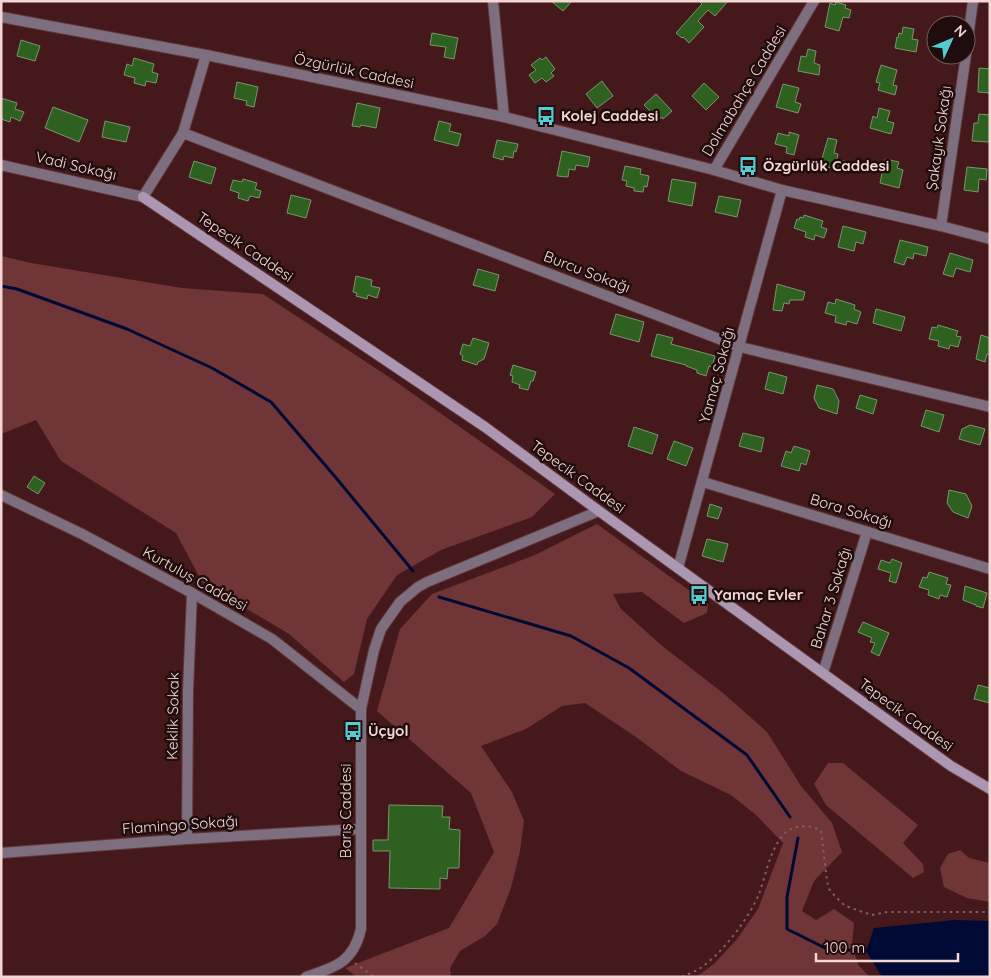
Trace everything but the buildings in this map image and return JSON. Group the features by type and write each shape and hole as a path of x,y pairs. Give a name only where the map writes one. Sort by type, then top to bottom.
{"street":[{"path":"493,1 504,117"},
{"name":"Dolmabahçe Caddesi","path":"714,170 814,1"},
{"name":"Şakayık Sokağı","path":"972,15 974,1"},
{"name":"Özgürlük Caddesi","path":"1,17 206,55 504,117 714,170 782,190 990,239"},
{"path":"144,197 183,133 206,55"},
{"name":"Şakayık Sokağı","path":"941,226 964,65"},
{"name":"Burcu Sokağı","path":"183,133 740,347 990,406"},
{"name":"Vadi Sokağı","path":"1,164 144,197"},
{"name":"Yamaç Sokağı","path":"678,568 782,190"},
{"name":"Tepecik Caddesi","path":"144,197 485,427 951,766 990,790"},
{"name":"Bora Sokağı","path":"703,482 990,569"},
{"name":"Kurtuluş Caddesi","path":"1,495 82,534 192,593 272,639 361,709"},
{"name":"Barış Caddesi","path":"306,977 332,968 347,957 358,943 361,929 361,709 374,650 381,629 409,594 427,582 599,511"},
{"name":"Bahar 3 Sokağı","path":"824,673 867,532"},
{"name":"Keklik Sokak","path":"187,839 188,691 192,593"},
{"name":"Flamingo Sokağı","path":"1,853 187,839 360,829"}],"path":[{"path":"682,977 698,970 707,963 744,922 756,899 779,840 789,830 796,827 817,828 821,831 829,889 839,901 851,908 872,915 887,912 990,912"},
{"path":"347,957 374,977"}],"shaded area":[{"path":"1,256 31,263 182,288 263,294 392,379 555,494 532,517 441,550 397,575 367,619 354,674 344,682 289,634 202,582 176,533 61,461 36,420 1,434"},
{"path":"597,524 708,604 707,613 684,623 642,592 613,594 621,609 661,645 723,693 767,732 801,786 832,823 842,852 814,881 802,911 816,920 834,909 854,923 852,946 859,966 870,977 696,977 714,964 737,939 758,909 783,843 756,815 731,795 681,771 636,737 585,703 562,706 526,729 481,746 512,792 524,821 520,851 511,888 497,924 485,936 460,951 450,968 451,977 357,977 345,968 449,928 494,852 471,793 377,711 400,629 432,594 535,555"},
{"path":"828,763 843,763 918,825 903,843 923,864 924,872 913,878 826,805 814,784"},
{"path":"960,850 969,858 990,863 990,902 967,898 944,887 940,868 948,854"}],"water":[{"path":"955,920 990,921 990,977 882,977 866,951 874,928"}],"waterway":[{"path":"1,286 17,289 127,329 212,368 271,402 413,571"},
{"path":"439,597 571,636 629,668 747,755 790,817"},
{"path":"798,838 787,897 787,929 827,949 866,951"}],"place":[{"name":"Kolej Caddesi","path":"546,116"},
{"name":"Özgürlük Caddesi","path":"748,166"},
{"name":"Yamaç Evler","path":"699,595"},
{"name":"Üçyol","path":"353,731"}]}
